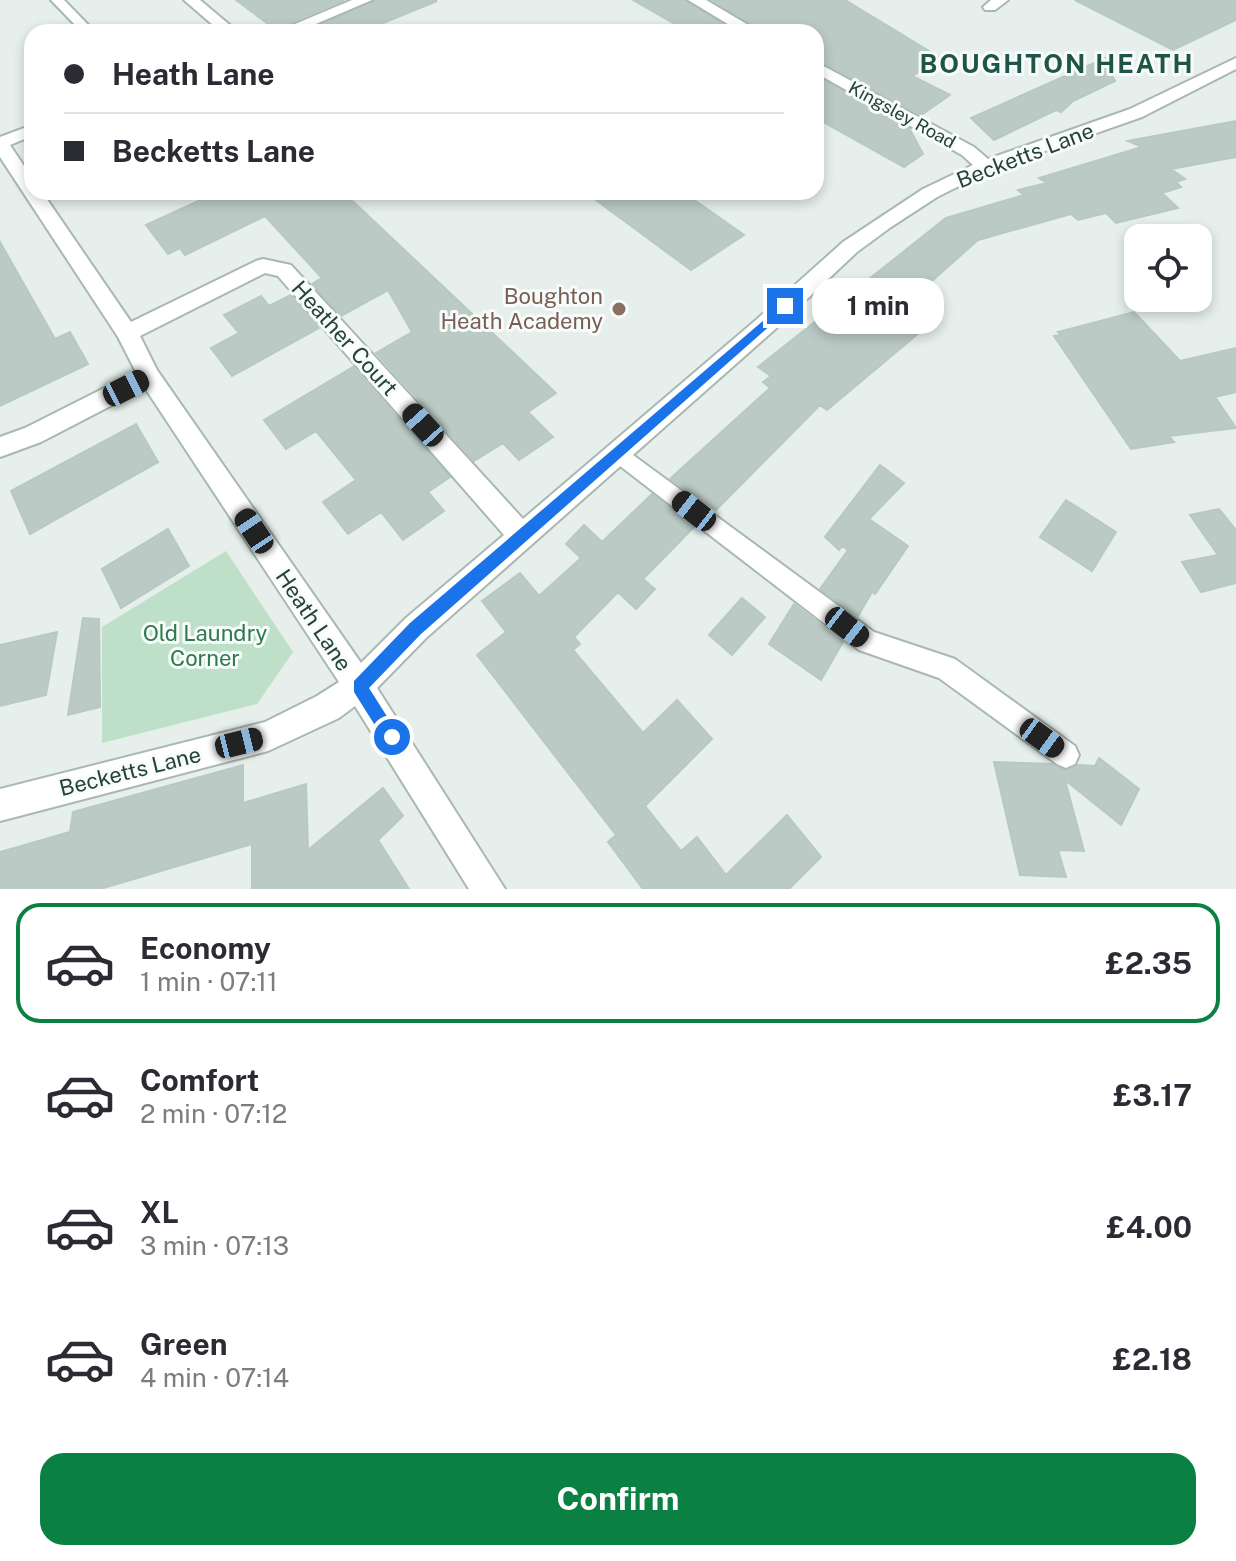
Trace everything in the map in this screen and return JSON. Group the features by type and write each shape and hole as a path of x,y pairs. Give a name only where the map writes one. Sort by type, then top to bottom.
{"street":[{"path":"191,0 220,24"},
{"path":"304,24 365,0"},
{"path":"695,0 738,24"},
{"name":"Becketts Lane","path":"0,805 268,736 328,707 359,686 416,628 850,247 930,193 985,166 1136,113 1236,63"},
{"name":"Kingsley Road","path":"824,71 968,151 985,166"},
{"path":"0,144 24,134"},
{"name":"Heath Lane","path":"0,144 24,180"},
{"name":"Heath Lane","path":"38,200 127,333 149,376 359,686 488,889"},
{"name":"Heather Court","path":"127,333 263,266 284,270 522,536"},
{"path":"0,447 33,435 149,376"}],"lane":[{"path":"57,0 81,24"},
{"path":"618,453 867,642 946,668 1066,755"}],"green space":[{"name":"Old Laundry Corner","path":"226,551 293,652 257,704 102,743 102,627"}],"building":[{"path":"236,0 344,0 287,24 268,24"},
{"path":"375,0 437,1 381,24 322,24"},
{"path":"633,0 685,0 722,24 675,24"},
{"path":"712,0 845,0 942,59 912,76 950,95 921,115 824,63 824,24 750,24"},
{"path":"1075,0 1236,0 1236,20 1173,50"},
{"path":"1119,52 1123,58 1109,69 1115,81 1073,101 1061,112 1056,110 994,140 971,118"},
{"path":"824,80 909,128 923,154 904,167 824,122"},
{"path":"1236,121 1236,157 1171,169 1185,179 1176,182 1181,187 1162,193 1178,208 1116,223 1106,213 1078,220 1071,214 978,240 906,304 925,316 913,327 920,332 827,410 820,405 716,510 670,479 770,388 763,382 771,376 758,367 946,218 1024,195 1018,190 1047,183 1039,178 1142,147 1128,141"},
{"path":"201,200 351,200 556,393 528,412 553,437 519,460 503,443 474,461 376,353 412,332 388,290 341,316 312,284 322,278 265,216 185,255 180,248 168,254 146,225"},
{"path":"596,200 694,200 744,235 691,270"},
{"path":"0,242 55,339 70,332 88,364 0,406"},
{"path":"291,295 319,328 232,376 211,348 239,333 224,315 261,296 269,306"},
{"path":"1134,312 1180,361 1236,348 1236,392 1215,397 1236,428 1169,436 1174,442 1131,449 1054,336 1061,335 1058,332"},
{"path":"353,367 450,477 428,492 444,511 403,540 381,512 348,534 323,502 356,480 316,431 286,449 264,420"},
{"path":"136,424 158,462 30,534 11,491"},
{"path":"880,465 904,483 869,519 908,546 875,594 872,592 858,616 820,589 848,550 842,546 839,550 825,537"},
{"path":"652,494 694,527 643,579 655,589 636,609 618,592 574,637 580,644 573,650 643,733 677,700 712,739 645,806 681,851 697,837 726,875 787,815 821,857 789,889 643,889 608,842 616,835 477,655 506,632 482,601 520,573 539,596 581,558 566,544 584,525 602,542"},
{"path":"1066,500 1116,532 1092,571 1040,537"},
{"path":"1219,509 1236,530 1236,583 1201,592 1182,562 1218,555 1190,515"},
{"path":"168,529 189,566 121,608 102,569"},
{"path":"742,598 765,617 732,655 709,635"},
{"path":"794,604 843,642 821,680 769,644"},
{"path":"83,618 99,619 100,707 68,715"},
{"path":"57,632 46,695 0,706 0,645"},
{"path":"1099,758 1139,789 1121,825 1065,780 1084,851 1058,850 1066,877 1020,875 994,762 1052,764 1067,771 1078,765 1095,766"},
{"path":"243,765 243,803 306,784 308,850 383,788 403,816 378,840 409,889 252,889 252,844 100,889 0,889 0,852 70,832 73,812"}],"place":[{"name":"Boughton Heath Academy","path":"619,309"}],"district":[{"name":"BOUGHTON HEATH","path":"1057,64"}],"route":[{"path":"392,737 359,686 416,628 785,306"}]}
